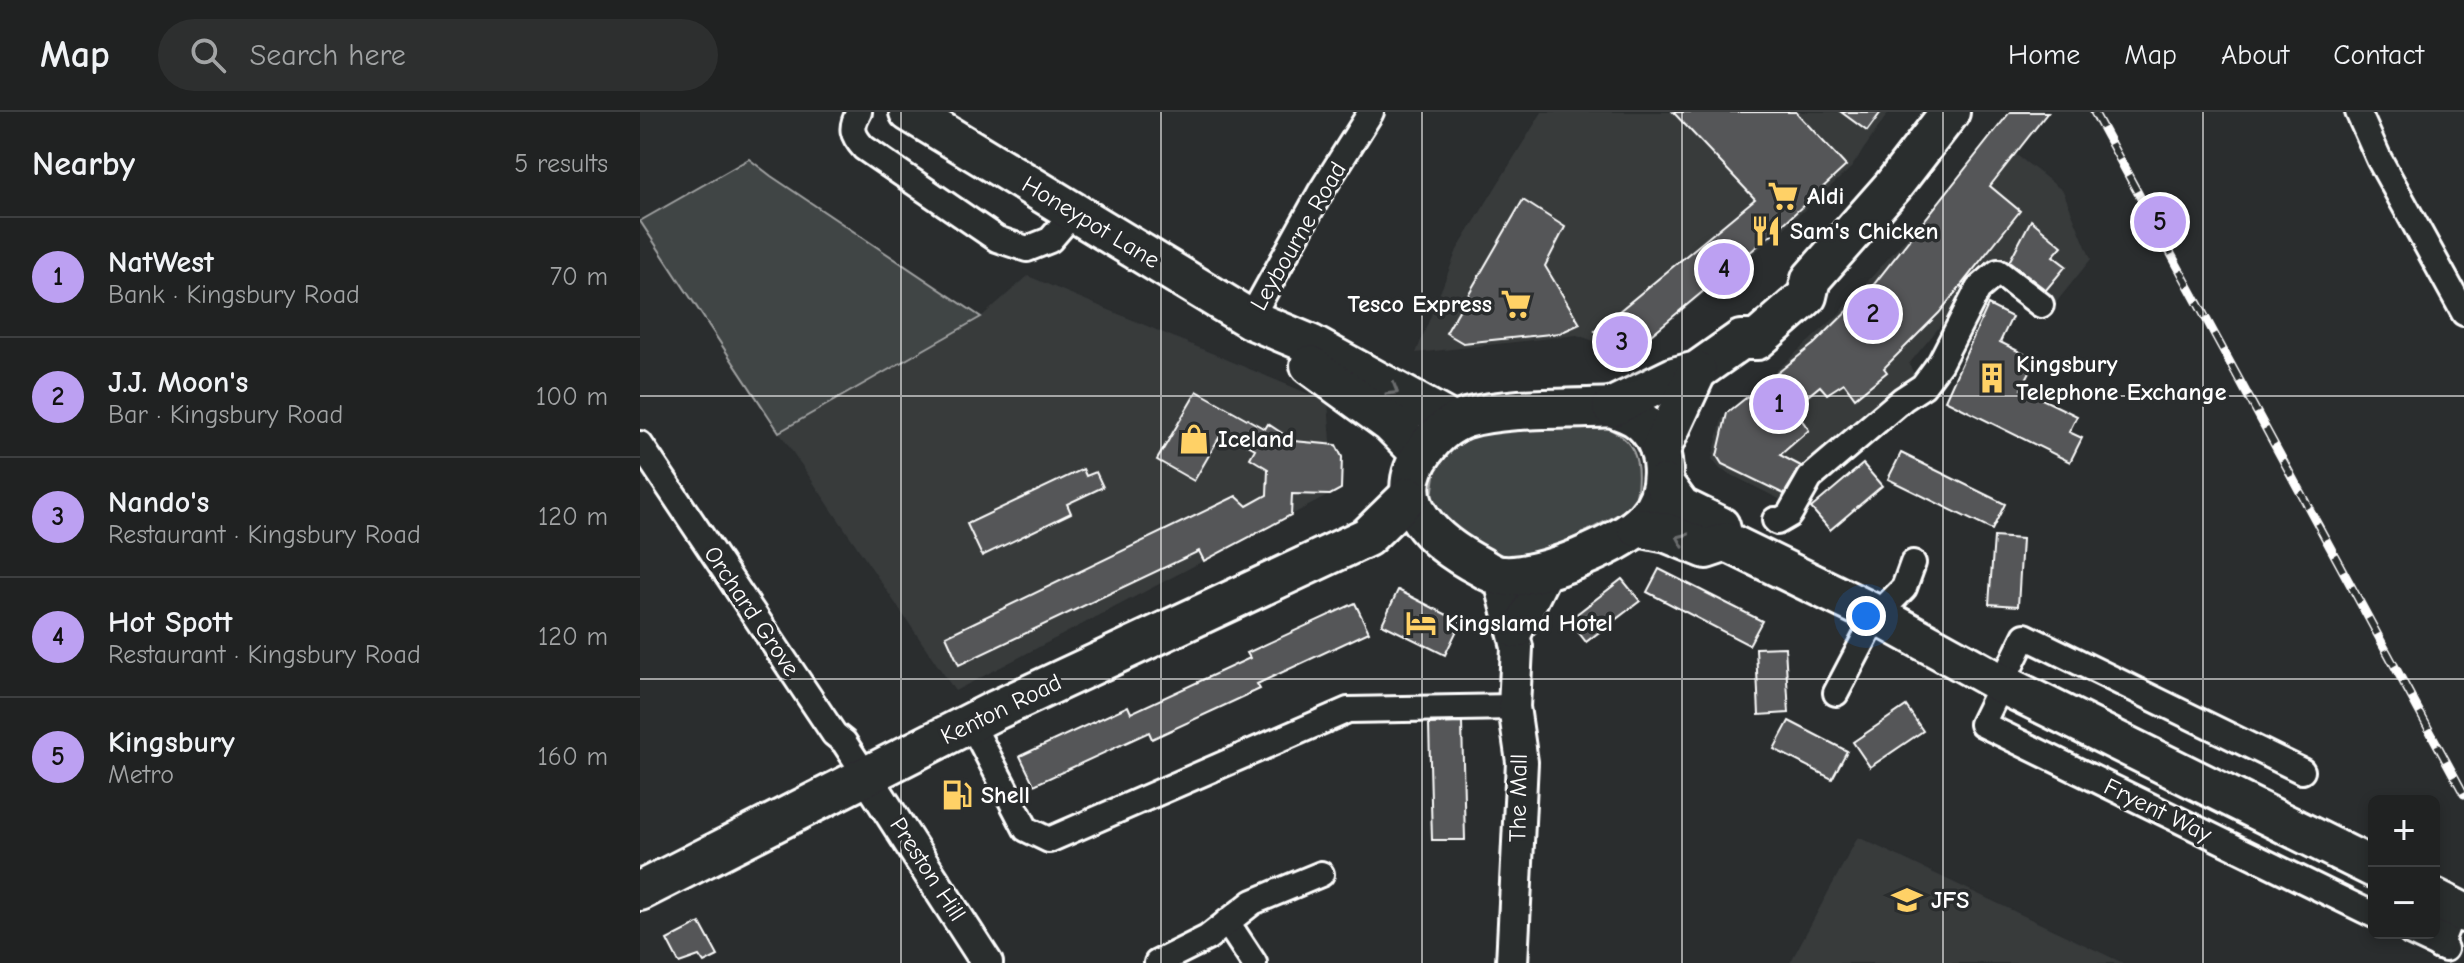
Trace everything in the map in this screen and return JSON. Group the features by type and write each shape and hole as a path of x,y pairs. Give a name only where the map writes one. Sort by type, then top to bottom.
{"main road":[{"name":"Honeypot Lane","path":"909,112 1261,325 1390,423 1421,454"},
{"path":"1697,371 1662,467 1649,516 1637,527 1546,573 1499,577 1431,534 1421,523 1409,496 1411,479 1421,454 1435,436 1454,423 1489,414 1612,407 1674,377 1697,371 1741,340 1757,340 1807,296 1811,279 1893,186 1950,112"},
{"name":"Honeypot Lane","path":"1261,325 1310,344 1454,423"},
{"path":"1612,407 1639,420 1662,467"},
{"name":"Fryent Way","path":"1662,467 1681,507 1720,526 1724,541 1877,615 2002,684 2372,867"},
{"name":"Kenton Road","path":"640,891 971,723 1367,537 1409,496"},
{"name":"Fryent Way","path":"1637,527 1667,533 1706,549 1724,541"},
{"name":"Kenton Road","path":"1367,537 1431,534"}],"street":[{"path":"859,112 852,124 853,137 864,148 997,239 1027,249 1050,240 1075,211"},
{"name":"Leybourne Road","path":"1261,325 1320,193 1371,112"},
{"path":"2358,112 2379,159 2464,313"},
{"path":"1775,520 1777,522 1789,515 1810,478 1903,399 1923,386 1940,363 1978,289 1988,280 1998,272 2041,305"},
{"name":"Orchard Grove","path":"640,444 834,734 844,742 867,777"},
{"path":"1836,693 1877,615 1904,588 1913,563"},
{"name":"The Mall","path":"1512,963 1522,762 1514,707 1516,633 1546,573"},
{"name":"The Mall","path":"1499,577 1507,614 1516,633"},
{"path":"2002,684 2025,636 2302,771"},
{"name":"Fryent Way","path":"2002,684 1982,724 2368,912"},
{"path":"971,723 1026,829 1049,840 1348,710 1514,707"},
{"name":"Preston Hill","path":"867,777 987,963"},
{"path":"1157,963 1207,938 1253,902 1321,874"},
{"path":"2431,947 2451,906"},
{"path":"1227,922 1254,963"}],"shaded area":[{"path":"1542,112 1889,112 1851,168 1780,232 1630,354 1577,335 1416,353 1457,250"},
{"path":"1995,138 2063,191 2091,259 2042,320 1994,279 1974,285 1909,364 1915,376 1806,469 1785,502 1720,469 1712,459 1722,419 1837,316"},
{"path":"749,159 981,317 779,432 640,221"},
{"path":"1028,276 1328,402 1335,492 955,691 779,432 981,317"},
{"path":"1593,423 1608,428 1628,443 1634,452 1638,474 1635,503 1593,528 1533,555 1507,560 1489,553 1430,510 1437,461 1469,435"},
{"name":"JFS","path":"1858,837 2123,963 1790,963"}],"building":[{"path":"1673,112 1796,112 1846,166 1779,228 1645,340 1630,346 1615,346 1595,331 1755,199"},
{"path":"1841,112 1881,112 1867,131"},
{"path":"2010,112 2048,112 1990,186 2020,211 1939,313 1884,368 1887,372 1855,398 1844,383 1827,394 1820,386 1793,408 1809,430 1780,455 1801,466 1784,494 1722,464 1717,456 1727,413 1814,344 1871,288"},
{"path":"1523,200 1565,227 1545,266 1580,324 1560,333 1463,343 1446,333"},
{"path":"2031,220 2062,246 2053,256 2066,266 2046,290 2009,262"},
{"name":"Kingsbury Telephone Exchange","path":"1988,305 2012,317 2000,342 2036,360 2021,389 2077,416 2069,432 2082,438 2070,462 1945,400"},
{"path":"1197,391 1265,429 1268,424 1294,441 1336,445 1342,457 1341,489 1330,495 1292,494 1291,515 1204,561 1199,551 959,665 946,636 1236,496 1247,506 1267,495 1268,469 1250,458 1255,449 1223,431 1194,481 1157,460"},
{"path":"1901,453 2005,504 1992,530 1888,479"},
{"path":"1863,464 1882,486 1830,530 1811,508"},
{"path":"1083,469 1086,476 1096,472 1103,487 1067,504 1071,513 982,556 967,524"},
{"path":"1994,537 2022,539 2018,606 1989,604"},
{"path":"1659,569 1762,621 1749,645 1647,592"},
{"path":"1622,579 1640,601 1586,642 1569,620"},
{"name":"Kingslamd Hotel","path":"1398,590 1461,622 1445,655 1382,624"},
{"path":"1355,603 1369,632 1257,684 1260,689 1152,739 1149,732 1034,785 1020,756 1128,706 1131,713 1250,658 1247,653"},
{"path":"1785,647 1789,713 1759,715 1756,648"},
{"path":"1906,706 1923,731 1870,767 1853,742"},
{"path":"1789,721 1847,751 1832,779 1774,749"},
{"path":"1462,723 1465,840 1432,840 1429,724"},
{"path":"700,923 718,956 704,963 699,956 679,963 667,940"}],"railway":[{"path":"2094,112 2464,794"}],"place":[{"name":"Aldi","path":"1783,196"},
{"name":"Kingsbury","path":"2160,222"},
{"name":"Sam's Chicken","path":"1766,231"},
{"name":"Hot Spott","path":"1724,269"},
{"name":"Tesco Express","path":"1516,304"},
{"name":"J.J. Moon's","path":"1873,314"},
{"name":"Nando's","path":"1622,342"},
{"name":"Kingsbury Telephone Exchange","path":"1992,378"},
{"name":"NatWest","path":"1779,404"},
{"name":"Iceland","path":"1194,439"},
{"name":"Kingslamd Hotel","path":"1421,623"},
{"name":"Shell","path":"957,795"},
{"name":"JFS","path":"1907,900"}]}
